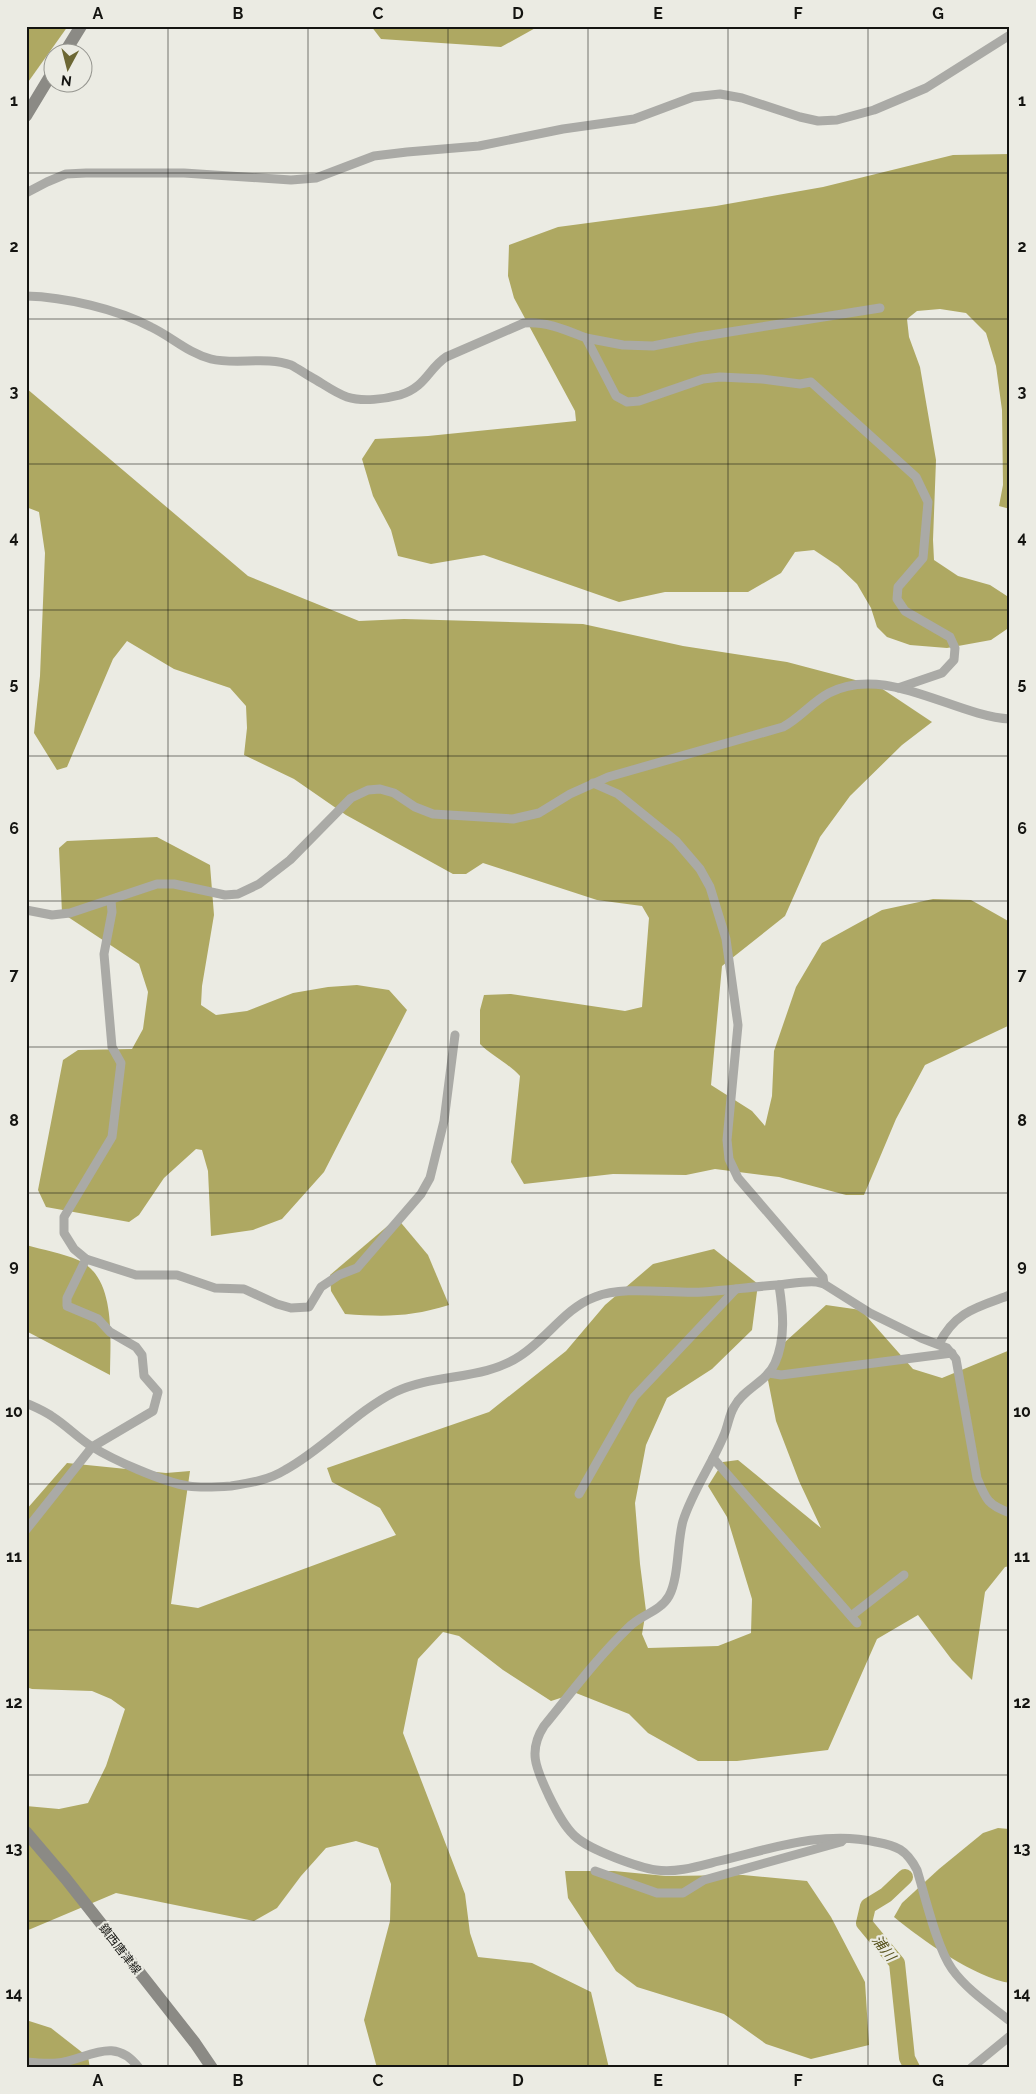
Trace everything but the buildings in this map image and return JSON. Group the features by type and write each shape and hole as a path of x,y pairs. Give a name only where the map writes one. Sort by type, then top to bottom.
{"main road":[{"path":"71,42 81,26"},
{"path":"26,116 42,90"},
{"name":"鎮西唐津線","path":"26,1832 195,2043 212,2068"}],"street":[{"path":"26,193 66,174 184,174 292,180 316,178 374,156 479,146 563,128 634,119 693,97 720,94 742,98 800,117 818,120 837,120 874,110 926,88 1010,35"},
{"path":"26,296 41,297 112,311 131,317 154,328 194,354 213,360 276,362 290,365 347,397 366,400 400,395 416,388 427,379 438,362 446,357 524,323 535,322 555,326 586,338 623,345 654,346 698,337 880,308"},
{"path":"586,338 616,396 627,402 639,401 703,379 720,377 762,379 800,384 811,382 916,477 928,502 923,558 898,587 897,599 905,611 950,637 955,648 954,660 942,673 898,688"},
{"path":"26,910 52,915 61,914 111,901 157,884 174,884 224,895 238,894 260,884 290,860 351,798 368,790 380,789 394,793 415,807 433,814 513,819 539,813 593,782 783,727 829,693 850,686 898,688 919,693 981,715 1010,719"},
{"path":"593,782 618,794 676,841 700,869 710,887 726,939 738,1025 727,1140 729,1159 738,1178 823,1277 824,1284"},
{"path":"111,901 112,912 104,954 112,1047 121,1063 112,1137 64,1218 64,1233 74,1249 86,1259 136,1275 177,1275 215,1288 244,1289 277,1304 291,1308 309,1307 320,1287 339,1275 357,1268 422,1194 430,1178 444,1121 455,1035"},
{"path":"26,1530 92,1447 153,1411 158,1392 144,1376 142,1355 136,1347 110,1332 98,1319 67,1306 67,1298 86,1259"},
{"path":"26,1403 53,1417 92,1447 115,1459 187,1486 215,1488 254,1483 285,1470 363,1412 395,1392 415,1385 475,1374 503,1366 520,1356 546,1336 571,1311 592,1298 609,1292 670,1293 736,1289 808,1281 824,1284 870,1313 921,1338 939,1344 952,1353 956,1359 977,1478 984,1494 993,1507 1010,1513"},
{"path":"779,1285 783,1316 781,1341 775,1363 759,1384 741,1396 733,1408 724,1435 684,1520 673,1584 669,1595 659,1607 629,1627 544,1726 535,1742 535,1762 563,1824 572,1835 584,1844 639,1866 656,1870 676,1871 785,1845 824,1838 846,1837 893,1846 904,1851 911,1858 917,1870 944,1952 952,1968 967,1986 1010,2021"},
{"path":"578,1494 634,1397 736,1289"},
{"path":"939,1344 953,1321 976,1308 1010,1295"},
{"path":"769,1373 781,1375 952,1353"},
{"path":"713,1458 854,1620 904,1574"},
{"path":"595,1871 656,1893 683,1893 704,1880 841,1842 846,1837"},
{"path":"971,2068 1010,2036"},
{"path":"26,2062 58,2063 99,2050 112,2050 124,2055 139,2068"}],"shaded area":[{"path":"26,26 68,26 57,42 42,42 42,63 26,85"},
{"path":"371,26 539,26 501,47 381,39"},
{"path":"1010,154 1010,509 999,506 1003,485 1002,410 996,366 986,333 966,313 940,309 917,311 907,319 909,337 920,367 936,460 934,560 958,576 990,585 1010,598 1010,627 991,640 947,648 910,645 887,637 877,627 871,608 857,584 838,566 814,550 795,552 781,573 748,592 665,592 619,602 484,555 431,564 398,556 391,530 373,496 362,459 375,439 428,436 576,421 575,411 514,298 508,276 509,245 558,227 716,206 823,187 953,155"},
{"path":"26,388 248,576 359,621 404,619 583,624 683,646 787,662 878,686 932,722 902,745 850,796 820,837 785,916 722,966 711,1085 752,1111 765,1126 772,1096 774,1051 796,987 822,943 882,910 933,899 971,900 1010,922 1010,1025 925,1065 896,1119 864,1195 846,1195 779,1177 715,1169 686,1175 613,1174 524,1184 511,1162 520,1076 480,1044 480,1010 484,995 511,994 625,1011 642,1007 649,918 642,906 597,900 483,863 466,874 453,874 346,815 294,779 244,755 247,728 246,706 230,688 174,669 127,641 113,659 67,767 57,770 34,733 40,676 45,553 39,512 26,507"},
{"path":"157,837 210,865 214,915 202,986 201,1005 216,1015 247,1011 293,993 328,987 357,985 389,990 407,1010 324,1172 282,1219 253,1230 211,1236 208,1171 202,1150 196,1149 164,1178 139,1215 129,1222 46,1207 38,1190 63,1060 78,1050 132,1049 143,1029 148,992 139,964 62,913 59,848 67,841"},
{"path":"397,1218 428,1255 449,1305 410,1314 373,1316 345,1314 331,1291 330,1275"},
{"path":"26,1245 78,1260 91,1268 99,1280 109,1311 110,1375 26,1331"},
{"path":"714,1249 758,1284 752,1330 712,1369 667,1398 646,1445 635,1503 646,1611 642,1634 648,1648 718,1646 751,1633 752,1599 727,1517 708,1486 723,1462 738,1460 821,1528 799,1481 776,1421 767,1375 785,1342 826,1305 861,1310 913,1369 942,1378 1010,1350 1010,1566 1005,1567 985,1592 972,1680 952,1660 918,1615 877,1639 828,1750 737,1761 698,1761 648,1733 629,1714 576,1693 551,1701 503,1670 459,1636 443,1632 418,1659 403,1733 465,1894 470,1933 478,1957 532,1963 591,1992 609,2068 377,2068 364,2020 390,1921 391,1884 378,1848 356,1841 326,1848 301,1876 277,1908 254,1921 116,1893 26,1931 26,1806 59,1809 88,1803 106,1766 125,1709 111,1699 92,1691 32,1689 26,1687 26,1510 67,1463 166,1473 190,1471 171,1604 198,1608 396,1535 380,1508 332,1482 327,1468 489,1412 566,1351 605,1305 653,1264"},
{"path":"998,1828 1009,1829 1010,1834 1010,1983 981,1974 949,1957 894,1917 902,1903 939,1869 983,1833"},
{"path":"565,1871 614,1871 666,1876 743,1875 807,1881 831,1917 865,1982 869,2045 811,2059 766,2044 724,2014 637,1987 616,1971 568,1898"},
{"path":"26,2020 51,2028 88,2057 90,2068 26,2068"}],"waterway":[{"name":"浦川","path":"905,1877 886,1895 868,1906 864,1923 897,1963 907,2058 912,2068"}]}
